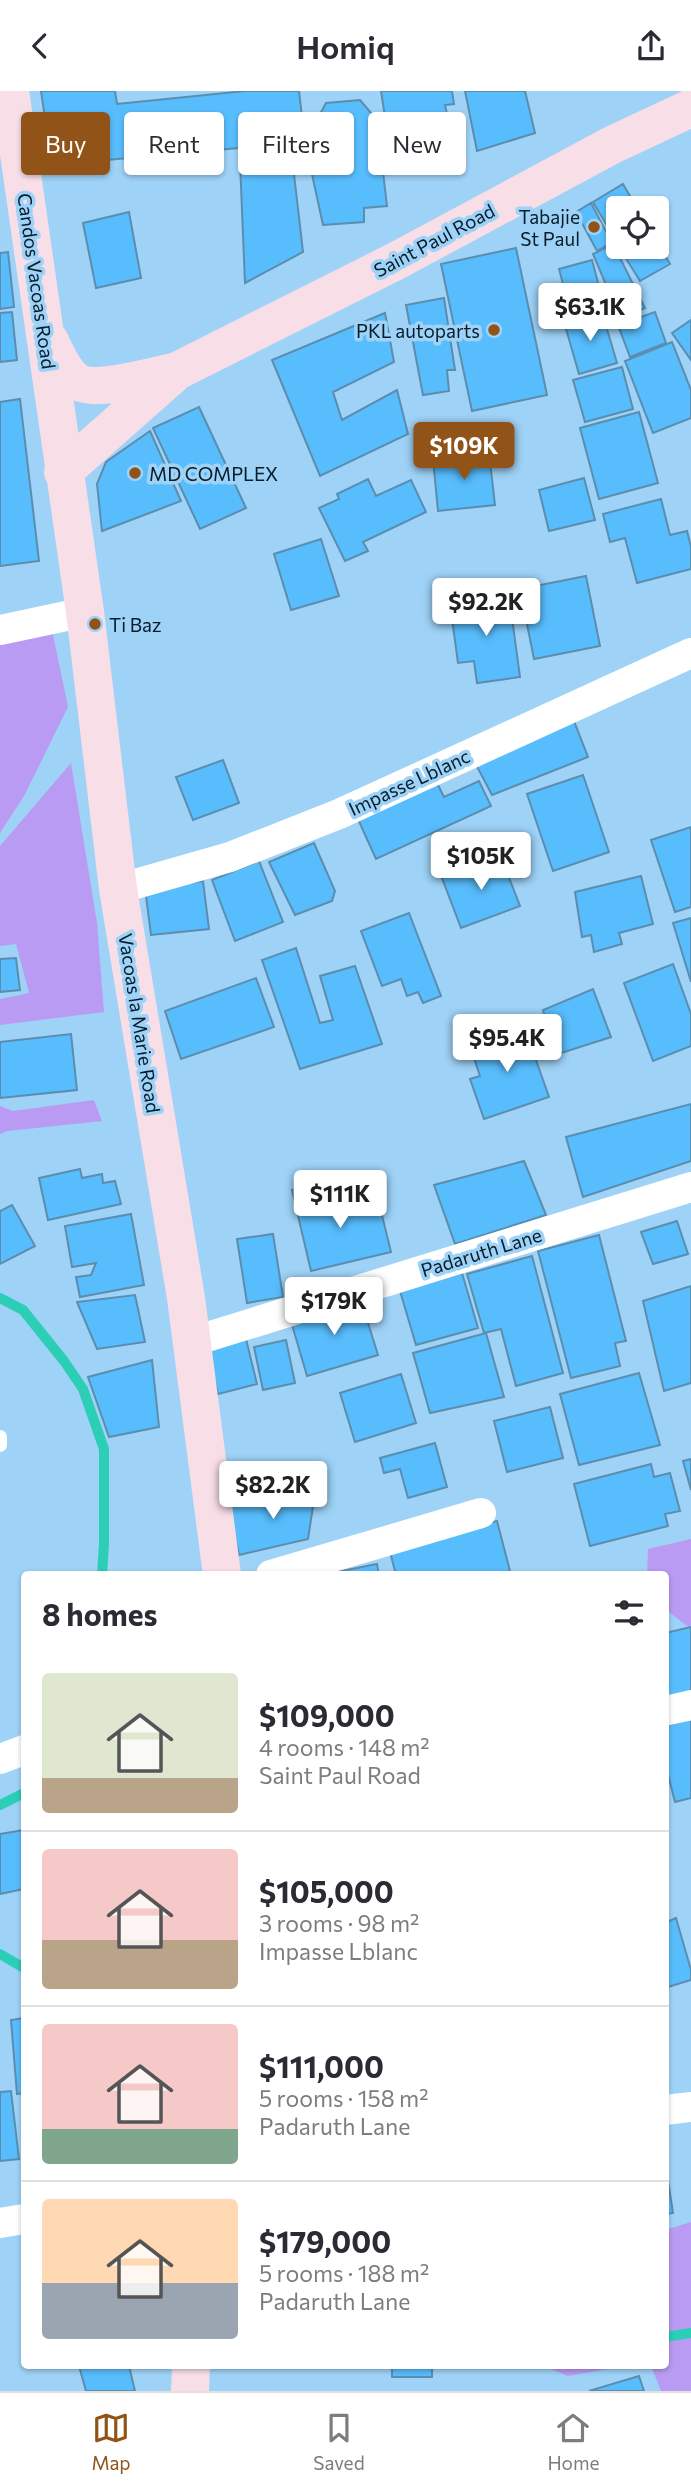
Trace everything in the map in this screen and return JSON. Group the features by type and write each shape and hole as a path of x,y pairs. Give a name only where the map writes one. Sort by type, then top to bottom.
{"main road":[{"name":"Candos Vacoas Road","path":"10,91 46,333 63,471"},
{"name":"Saint Paul Road","path":"63,471 177,371 396,261 612,145 691,108"},
{"name":"Saint Paul Road","path":"46,333 64,369 74,380 85,386 101,386 177,371"},
{"name":"Vacoas la Marie Road","path":"63,471 85,611 118,889 191,1342 221,1571"},
{"path":"190,2391 191,2369"}],"street":[{"path":"0,630 85,611"},
{"name":"Impasse Lblanc","path":"118,889 230,857 339,814 691,653"},
{"name":"Padaruth Lane","path":"191,1342 691,1187"},
{"path":"285,1571 481,1513"},
{"path":"669,1710 691,1705"},
{"path":"0,1759 21,1751"},
{"path":"669,2109 691,2106"},
{"path":"0,2223 21,2220"}],"lane":[{"path":"0,1437 0,1445"}],"shaded area":[{"path":"52,630 68,707 24,796 0,833 0,641"},
{"path":"71,763 97,923 104,1012 0,1025 0,999 29,993 16,944 0,946 0,846"},
{"path":"94,1100 102,1121 0,1134 0,1106 13,1111"},
{"path":"691,1539 691,1629 669,1612 669,1571 647,1571 648,1549"},
{"path":"691,2222 691,2391 661,2391 652,2369 669,2369 669,2229"},
{"path":"550,2369 608,2369 568,2376"}],"building":[{"path":"41,91 115,91 117,104 245,91 299,91 301,112 238,112 238,148 224,149 224,112 124,112 124,158 110,160 110,112 44,112"},
{"path":"381,91 452,91 454,104 445,105 447,112 384,112"},
{"path":"465,91 525,91 535,133 477,151"},
{"path":"360,100 370,112 368,112 368,175 383,175 387,206 364,208 364,222 323,225 312,175 354,175 354,112 321,112 326,103"},
{"path":"241,175 294,175 303,252 245,283"},
{"path":"623,184 630,196 606,196 606,224 593,202"},
{"name":"Tabajie St Paul","path":"591,203 606,232 606,246 597,251 576,212"},
{"path":"129,212 141,278 96,288 83,223"},
{"name":"PKL autoparts","path":"516,248 547,395 472,411 441,264"},
{"path":"606,248 606,259 620,259 645,308 620,318 593,254"},
{"path":"8,252 14,307 0,309 0,253"},
{"path":"626,259 667,259 670,264 640,281"},
{"path":"592,260 605,309 572,318 559,269"},
{"path":"444,298 455,370 447,370 449,391 423,395 406,305"},
{"path":"12,312 17,360 0,362 0,313"},
{"path":"602,312 617,363 579,374 564,322"},
{"path":"655,312 666,343 630,357 618,325"},
{"path":"385,313 394,362 333,392 342,420 397,390 408,434 320,476 272,360"},
{"path":"691,320 691,360 672,333"},
{"path":"672,342 691,390 691,418 653,433 625,361"},
{"path":"622,367 633,409 585,422 573,380"},
{"path":"20,399 39,561 0,566 0,402"},
{"path":"199,407 246,508 200,529 153,428"},
{"path":"639,412 658,483 599,499 580,428"},
{"name":"MD COMPLEX","path":"150,431 181,501 102,531 97,484 106,462"},
{"path":"489,453 495,505 438,511 433,459"},
{"path":"584,478 595,520 549,531 539,490"},
{"path":"368,479 376,496 411,480 426,512 363,542 368,551 345,561 319,508 339,499 337,494"},
{"path":"661,499 670,535 687,531 691,547 691,569 637,583 625,538 610,542 603,514"},
{"path":"321,539 339,596 291,610 274,554"},
{"path":"586,576 600,646 534,659 520,589"},
{"path":"509,596 520,677 477,683 474,661 458,663 450,604"},
{"path":"572,716 588,757 492,795 473,759"},
{"path":"223,760 239,803 193,820 176,777"},
{"path":"583,775 609,852 553,871 527,794"},
{"path":"436,781 444,797 479,781 491,806 376,859 357,817"},
{"path":"691,827 691,907 675,912 651,840"},
{"path":"314,843 335,891 332,901 295,915 269,862"},
{"path":"501,857 520,906 461,928 442,878"},
{"path":"259,861 283,922 235,941 212,880"},
{"path":"641,876 653,924 619,933 622,944 594,952 591,935 582,937 575,892"},
{"path":"203,881 209,929 151,935 145,888"},
{"path":"409,913 441,996 423,1003 418,992 407,996 401,979 382,986 361,931"},
{"path":"691,918 691,982 673,923"},
{"path":"296,948 320,1023 333,1020 320,976 355,966 382,1044 300,1069 262,960"},
{"path":"16,958 20,990 0,992 0,959"},
{"path":"673,964 691,1014 691,1046 653,1061 624,983"},
{"path":"256,978 274,1027 181,1059 165,1011"},
{"path":"593,989 611,1037 555,1055 543,1010"},
{"path":"524,1026 549,1097 484,1119 470,1079 480,1076 470,1046"},
{"path":"71,1034 77,1090 0,1098 0,1042"},
{"path":"691,1104 691,1161 583,1197 566,1137"},
{"path":"524,1161 546,1215 455,1244 434,1185"},
{"path":"80,1169 82,1178 102,1174 103,1183 115,1181 121,1204 48,1220 39,1178"},
{"path":"314,1185 319,1209 377,1195 391,1252 311,1271 292,1190"},
{"path":"12,1205 35,1246 0,1264 0,1211"},
{"path":"131,1214 144,1285 80,1297 76,1277 91,1275 96,1263 72,1267 65,1226"},
{"path":"677,1221 688,1254 653,1264 641,1232"},
{"path":"273,1234 283,1297 247,1303 237,1239"},
{"path":"599,1235 626,1341 615,1343 620,1366 571,1378 538,1251"},
{"path":"532,1256 563,1373 516,1386 501,1329 484,1333 467,1274"},
{"path":"462,1273 478,1328 416,1345 400,1291"},
{"path":"691,1286 691,1383 664,1391 643,1301"},
{"path":"135,1295 145,1342 97,1349 77,1302"},
{"path":"360,1297 378,1355 307,1376 290,1318"},
{"path":"486,1333 504,1397 430,1413 413,1353"},
{"path":"246,1339 257,1384 218,1394 207,1349"},
{"path":"286,1340 295,1383 263,1390 254,1347"},
{"path":"152,1360 159,1427 109,1437 88,1377"},
{"path":"639,1373 660,1445 579,1465 560,1394"},
{"path":"401,1374 416,1423 355,1442 340,1393"},
{"path":"550,1407 563,1458 507,1472 494,1421"},
{"path":"435,1443 447,1487 408,1498 400,1469 384,1473 380,1458"},
{"path":"691,1459 691,1490 683,1461"},
{"path":"651,1464 654,1477 670,1473 680,1511 665,1514 668,1526 590,1546 574,1484"},
{"path":"316,1487 308,1539 239,1555 228,1507"},
{"path":"497,1521 510,1571 395,1571 389,1548"},
{"path":"377,1564 378,1571 342,1571"},
{"path":"691,1627 691,1697 669,1697 669,1632"},
{"path":"691,1719 691,1798 675,1802 669,1779 669,1725"},
{"path":"21,1830 21,1890 0,1894 0,1834"},
{"path":"676,1918 691,1970 691,1980 669,1987 669,1921"},
{"path":"21,2018 21,2093 17,2094 11,2020"},
{"path":"11,2091 19,2159 0,2161 0,2092"},
{"path":"669,2187 673,2213 669,2214"},
{"path":"80,2369 130,2369 135,2391 86,2391"},
{"path":"392,2369 432,2369 432,2377 392,2377"},
{"path":"639,2376 644,2391 589,2391"}],"waterway":[{"path":"0,1298 23,1310 83,1389 104,1449 102,1571"},
{"path":"0,1805 21,1794"},
{"path":"0,1954 21,1966"},
{"path":"669,2336 691,2333"}],"place":[{"name":"Tabajie St Paul","path":"594,227"},
{"name":"PKL autoparts","path":"494,330"},
{"name":"MD COMPLEX","path":"135,473"},
{"name":"Ti Baz","path":"95,624"}]}
